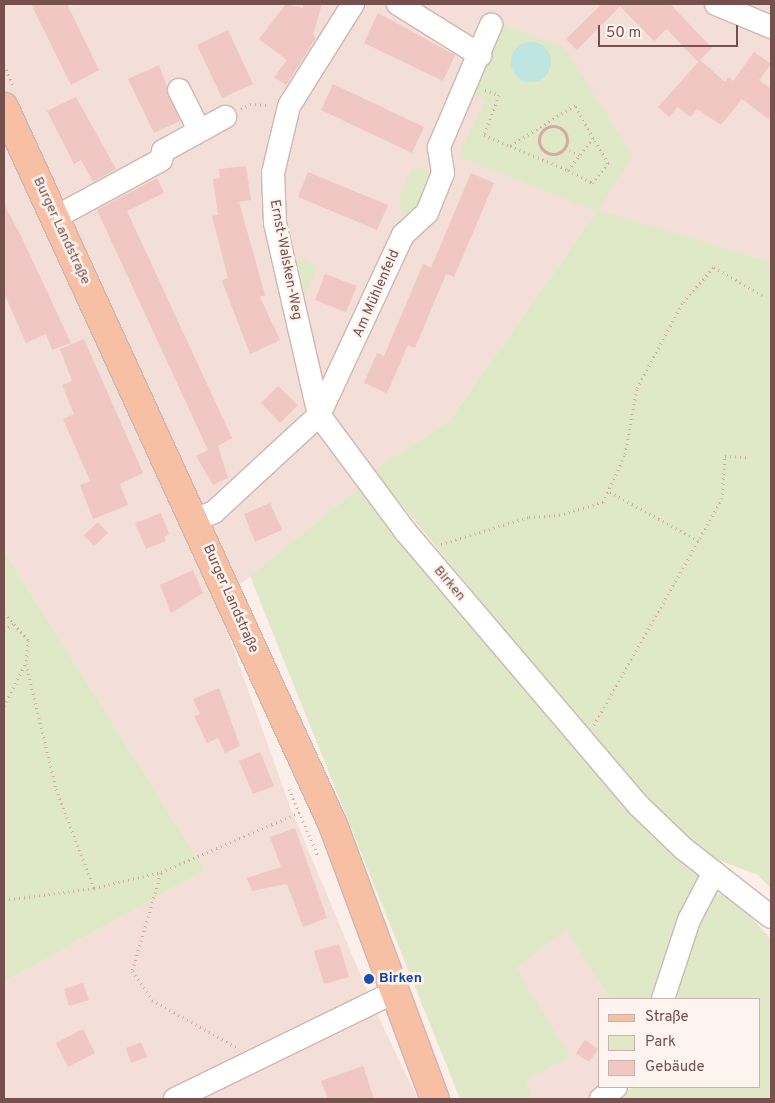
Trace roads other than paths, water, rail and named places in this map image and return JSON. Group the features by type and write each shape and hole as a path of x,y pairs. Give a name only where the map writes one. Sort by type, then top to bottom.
{"main road":[{"name":"Burger Landstraße","path":"4,107 195,520 322,802 396,991 435,1099"}],"street":[{"name":"Ernst-Walsken-Weg","path":"319,415 273,205 274,162 289,106 353,4"},
{"path":"398,4 480,55"},
{"path":"716,4 771,27"},
{"name":"Am Mühlenfeld","path":"195,520 214,512 319,415 403,235 427,213 443,173 439,147 491,26"},
{"path":"179,90 199,130"},
{"path":"56,217 161,160 163,151 225,117"},
{"name":"Birken","path":"319,415 421,550 657,825 771,916"},
{"path":"663,998 689,920 714,872"},
{"path":"175,1099 396,991"},
{"path":"601,1099 615,1088"}],"water":[{"path":"531,42 545,48 551,62 545,76 531,82 517,76 511,62 517,48"}],"place":[{"name":"Birken","path":"369,979"}]}
